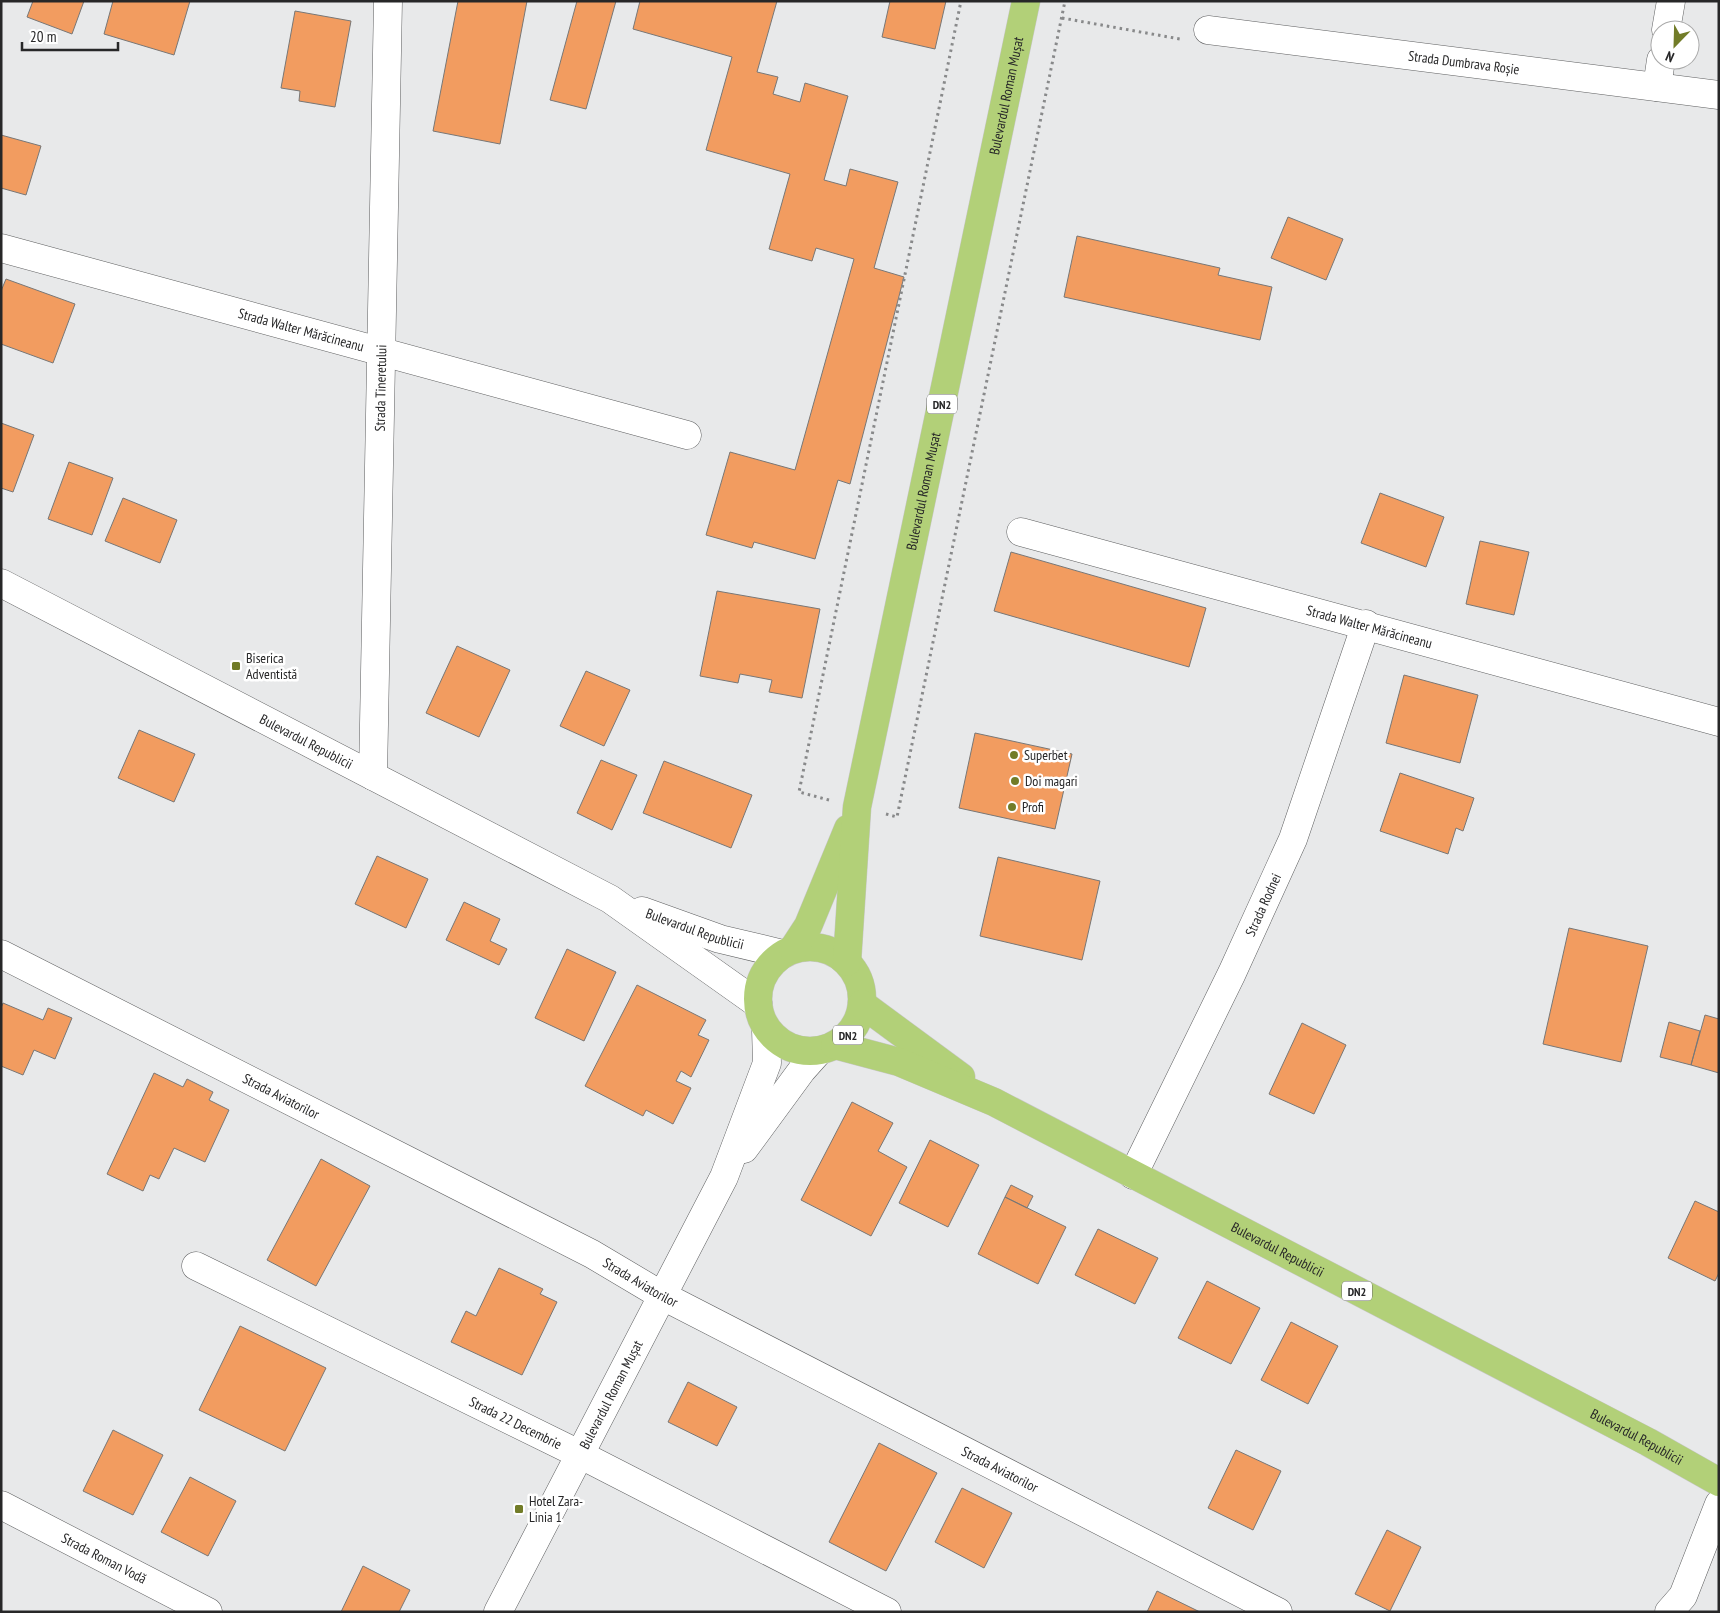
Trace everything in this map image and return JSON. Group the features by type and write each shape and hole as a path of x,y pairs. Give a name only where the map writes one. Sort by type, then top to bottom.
{"main road":[{"name":"Bulevardul Roman Mușat","path":"847,962 857,807 1026,1"},
{"name":"Bulevardul Roman Mușat","path":"788,952 808,926 857,807"},
{"name":"DN2","path":"808,947 822,948 836,953 847,962 856,974 861,988 862,1004 854,1027 846,1038 827,1048 804,1051 790,1047 777,1039 762,1016 758,989 763,976 772,963 788,952 808,947"},
{"name":"Bulevardul Republicii","path":"862,1004 994,1102"},
{"name":"Bulevardul Republicii","path":"827,1048 899,1062 994,1102 1648,1442 1719,1482"}],"street":[{"name":"Strada Tineretului","path":"374,776 388,1"},
{"path":"1668,20 1671,1"},
{"name":"Strada Dumbrava Roșie","path":"1208,30 1719,95"},
{"path":"1657,87 1660,70"},
{"name":"Strada Walter Mărăcineanu","path":"1,248 687,435"},
{"name":"Strada Walter Mărăcineanu","path":"1021,532 1366,624 1719,722"},
{"name":"Bulevardul Republicii","path":"1,583 610,900 720,939 788,952"},
{"name":"Strada Rodnei","path":"1133,1175 1232,973 1293,839 1366,624"},
{"name":"Bulevardul Republicii","path":"610,900 762,1016"},
{"name":"Strada Aviatorilor","path":"1,954 592,1254 661,1295 1278,1612"},
{"name":"Bulevardul Roman Mușat","path":"498,1612 661,1295 724,1177 767,1063 762,1016"},
{"name":"Bulevardul Roman Mușat","path":"724,1177 802,1070 827,1048"},
{"name":"Strada 22 Decembrie","path":"196,1266 579,1454 887,1612"},
{"path":"1669,1612 1683,1596 1719,1504"},
{"name":"Strada Roman Vodă","path":"1,1505 208,1612"}],"path":[{"path":"961,1 798,792 897,817 1065,1"},
{"path":"1062,18 1195,42 1208,30"}],"building":[{"path":"33,1 84,1 72,34 27,17"},
{"path":"113,1 190,1 174,55 104,34"},
{"path":"458,1 527,1 500,144 433,131"},
{"path":"577,1 616,1 586,109 550,100"},
{"path":"640,1 777,1 757,72 778,77 773,94 800,102 805,83 848,96 824,180 846,186 850,169 898,182 874,268 904,277 850,484 838,480 815,559 754,542 752,548 706,535 730,452 795,470 854,259 816,248 812,261 769,249 790,174 706,150 732,57 633,29"},
{"path":"890,1 946,1 935,49 882,37"},
{"path":"295,11 351,21 335,107 299,101 300,91 281,88"},
{"path":"1,135 41,146 26,195 1,188"},
{"path":"1288,217 1343,239 1326,280 1271,258"},
{"path":"1077,236 1220,268 1218,275 1272,287 1260,340 1064,297"},
{"path":"6,279 75,304 53,363 1,344 1,291"},
{"path":"1,423 34,435 13,492 1,488"},
{"path":"69,462 113,478 92,535 48,519"},
{"path":"1380,493 1444,517 1426,567 1361,543"},
{"path":"123,498 177,520 160,563 105,541"},
{"path":"1480,541 1529,552 1514,615 1466,604"},
{"path":"1011,552 1206,608 1189,667 994,611"},
{"path":"717,591 820,609 802,698 769,692 772,680 740,674 738,683 700,676"},
{"path":"457,646 510,670 479,737 426,713"},
{"path":"586,671 630,690 604,746 560,726"},
{"path":"1404,675 1478,695 1460,763 1386,743"},
{"path":"139,730 195,754 174,802 118,778"},
{"name":"Doi magari","path":"975,733 1072,754 1055,829 959,808"},
{"path":"601,760 637,775 612,830 577,813"},
{"path":"664,761 752,795 731,848 643,813"},
{"path":"1400,773 1474,798 1463,831 1456,828 1448,854 1380,831"},
{"path":"377,856 428,879 406,928 355,904"},
{"path":"998,857 1100,881 1082,960 980,936"},
{"path":"464,902 500,919 490,941 507,949 499,965 446,940"},
{"path":"1569,928 1648,946 1621,1062 1543,1044"},
{"path":"567,949 616,972 584,1041 535,1018"},
{"path":"637,985 706,1020 698,1035 709,1040 691,1077 681,1071 676,1081 691,1088 673,1124 646,1110 643,1116 585,1086"},
{"path":"3,1003 43,1020 48,1008 72,1018 55,1059 34,1050 23,1075 1,1066 1,1008"},
{"path":"1705,1015 1719,1019 1719,1073 1691,1065"},
{"path":"1669,1022 1700,1031 1691,1065 1660,1057"},
{"path":"1302,1023 1346,1045 1314,1114 1269,1094"},
{"path":"154,1073 183,1087 187,1079 213,1092 209,1100 229,1110 205,1162 174,1148 159,1179 150,1175 143,1191 107,1174"},
{"path":"852,1102 893,1123 878,1151 907,1167 871,1236 801,1200"},
{"path":"930,1140 979,1165 948,1227 899,1203"},
{"path":"321,1159 370,1186 316,1286 267,1260"},
{"path":"1011,1185 1033,1196 1027,1208 1005,1197"},
{"path":"1005,1197 1066,1227 1038,1284 978,1254"},
{"path":"1695,1201 1719,1212 1719,1273 1715,1281 1668,1258"},
{"path":"1098,1229 1158,1258 1135,1304 1075,1275"},
{"path":"499,1268 543,1289 540,1294 557,1302 522,1375 451,1342 466,1311 476,1316"},
{"path":"1207,1281 1260,1308 1231,1364 1178,1338"},
{"path":"1291,1322 1338,1346 1308,1404 1261,1380"},
{"path":"240,1326 326,1368 285,1451 199,1410"},
{"path":"688,1382 737,1407 717,1446 668,1422"},
{"path":"113,1430 163,1455 133,1515 83,1491"},
{"path":"879,1443 937,1473 886,1571 829,1542"},
{"path":"1236,1450 1281,1471 1253,1530 1208,1508"},
{"path":"190,1477 236,1501 208,1556 161,1532"},
{"path":"962,1488 1012,1513 984,1568 935,1542"},
{"path":"1387,1530 1421,1547 1390,1611 1355,1594"},
{"path":"363,1566 410,1590 399,1612 341,1612"},
{"path":"1157,1591 1200,1612 1147,1612"}],"place":[{"name":"Biserica Adventistă","path":"236,666"},
{"name":"Superbet","path":"1014,755"},
{"name":"Doi magari","path":"1015,781"},
{"name":"Profi","path":"1012,807"},
{"name":"Hotel Zara- Linia 1","path":"519,1509"}]}
